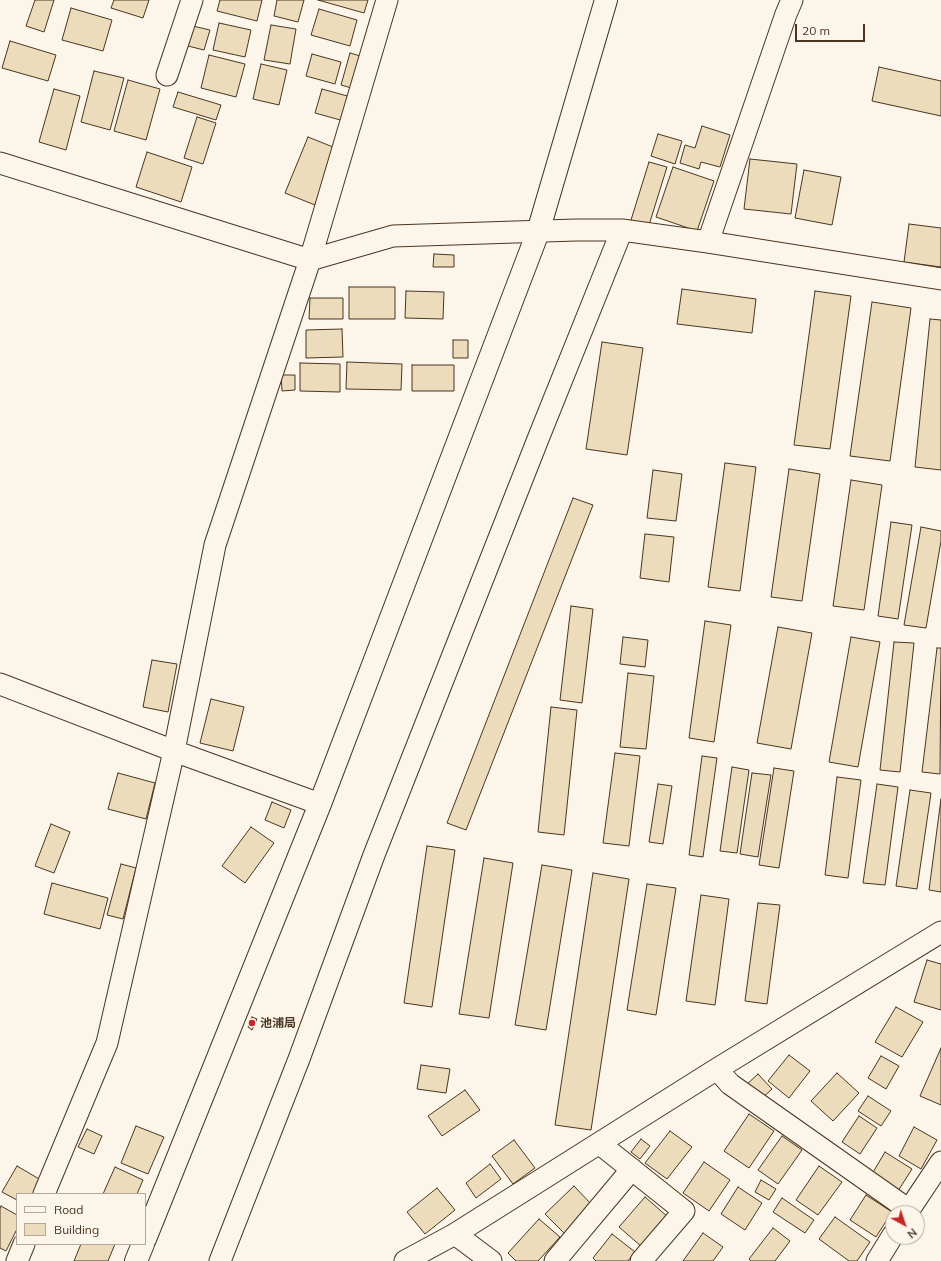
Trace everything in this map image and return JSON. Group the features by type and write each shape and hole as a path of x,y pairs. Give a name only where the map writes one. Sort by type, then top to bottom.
{"street":[{"path":"167,75 192,0"},
{"path":"44,1193 107,1043 174,751 215,545 310,260 387,0"},
{"path":"146,1237 320,804 538,232 606,0"},
{"path":"708,242 792,0"},
{"path":"0,163 310,260 394,236 576,230 622,230 941,279"},
{"path":"220,1261 298,1060 377,847 622,230"},
{"path":"0,684 174,751 320,804"},
{"path":"405,1261 455,1234 717,1069 941,932"},
{"path":"717,1069 730,1084 900,1205"},
{"path":"600,1144 684,1211 641,1261"},
{"path":"912,1205 941,1162"},
{"path":"555,1261 632,1169"},
{"path":"455,1234 491,1261"},
{"path":"17,1261 24,1245"},
{"path":"136,1261 143,1245"},
{"path":"876,1261 886,1245"}],"building":[{"path":"35,0 54,0 44,32 26,26"},
{"path":"114,0 149,0 143,18 111,8"},
{"path":"220,0 262,0 257,21 217,11"},
{"path":"277,0 304,0 298,22 274,16"},
{"path":"318,0 368,0 364,13"},
{"path":"71,8 112,20 103,51 62,40"},
{"path":"319,9 357,20 350,46 311,35"},
{"path":"219,23 251,30 245,57 213,50"},
{"path":"271,25 296,29 290,64 264,60"},
{"path":"193,26 210,30 204,50 188,46"},
{"path":"10,41 56,55 48,81 2,68"},
{"path":"350,53 364,57 355,89 341,85"},
{"path":"312,54 341,62 335,84 306,76"},
{"path":"209,55 245,64 236,97 201,88"},
{"path":"261,64 287,70 279,105 253,99"},
{"path":"879,67 941,81 941,116 872,101"},
{"path":"94,71 124,78 110,130 81,122"},
{"path":"128,80 160,89 146,140 114,131"},
{"path":"54,89 80,96 66,150 39,142"},
{"path":"322,89 351,97 344,121 315,113"},
{"path":"178,92 221,105 216,120 173,107"},
{"path":"197,117 216,123 203,164 184,158"},
{"path":"702,126 730,135 720,167 701,162 699,169 680,163 685,145 695,148"},
{"path":"658,134 682,141 675,164 651,156"},
{"path":"308,137 338,149 315,205 285,193"},
{"path":"147,152 192,167 181,202 136,187"},
{"path":"750,159 797,164 791,214 744,209"},
{"path":"649,162 667,167 649,225 631,220"},
{"path":"673,167 714,181 697,231 656,217"},
{"path":"804,170 841,177 832,225 795,218"},
{"path":"909,224 941,228 941,267 904,262"},
{"path":"434,254 454,255 454,267 433,267"},
{"path":"349,287 395,287 395,319 349,319"},
{"path":"682,289 756,299 752,333 677,324"},
{"path":"406,291 444,292 443,319 405,318"},
{"path":"815,291 851,296 830,449 794,445"},
{"path":"310,298 343,298 343,319 309,319"},
{"path":"872,302 911,308 890,461 850,456"},
{"path":"930,319 941,320 941,470 915,467"},
{"path":"342,329 343,357 306,358 306,330"},
{"path":"453,340 468,340 468,358 453,358"},
{"path":"602,342 643,348 627,455 586,449"},
{"path":"347,362 402,364 401,390 346,389"},
{"path":"300,363 340,364 340,392 300,391"},
{"path":"412,365 454,365 454,391 412,391"},
{"path":"281,375 295,375 295,390 282,391"},
{"path":"725,463 756,467 740,591 708,587"},
{"path":"789,469 820,474 802,601 771,597"},
{"path":"653,470 682,474 676,521 647,518"},
{"path":"851,480 882,485 864,610 833,606"},
{"path":"573,498 593,505 466,830 447,823"},
{"path":"891,522 912,525 898,619 878,616"},
{"path":"921,527 941,531 941,541 926,628 904,625"},
{"path":"645,534 674,537 669,582 640,578"},
{"path":"571,606 593,609 582,703 560,700"},
{"path":"705,621 731,625 714,742 689,738"},
{"path":"778,627 812,633 791,749 757,743"},
{"path":"623,637 648,640 645,667 620,664"},
{"path":"851,637 880,642 858,767 829,762"},
{"path":"894,642 914,643 900,772 880,770"},
{"path":"937,648 941,648 940,774 922,772"},
{"path":"152,660 177,664 168,712 143,707"},
{"path":"628,673 654,676 646,749 620,747"},
{"path":"211,699 244,707 233,751 200,743"},
{"path":"551,707 577,710 564,835 538,832"},
{"path":"615,753 640,756 629,846 603,843"},
{"path":"702,756 717,758 703,857 689,855"},
{"path":"732,767 749,770 737,853 720,851"},
{"path":"774,768 794,771 779,868 759,865"},
{"path":"118,773 155,783 146,819 108,809"},
{"path":"752,773 771,775 758,857 740,854"},
{"path":"837,777 861,780 848,878 825,875"},
{"path":"658,784 672,786 663,844 649,842"},
{"path":"877,784 898,787 885,885 863,883"},
{"path":"910,790 931,793 917,889 896,886"},
{"path":"941,799 941,892 929,890"},
{"path":"272,802 291,810 284,828 265,820"},
{"path":"51,824 70,832 54,873 35,866"},
{"path":"251,827 274,843 245,883 222,866"},
{"path":"427,846 455,850 432,1007 404,1003"},
{"path":"484,858 513,863 489,1018 459,1014"},
{"path":"121,864 136,868 123,919 107,915"},
{"path":"542,865 572,870 546,1030 515,1025"},
{"path":"593,873 629,879 591,1130 555,1125"},
{"path":"52,883 108,898 100,929 44,914"},
{"path":"647,884 676,888 656,1015 627,1010"},
{"path":"701,895 729,899 715,1005 686,1001"},
{"path":"758,903 780,905 767,1004 745,1001"},
{"path":"927,960 941,964 941,1010 914,1002"},
{"path":"896,1007 923,1022 902,1057 875,1042"},
{"name":"池浦局","path":"252,1017 257,1019 252,1030 248,1027"},
{"path":"941,1048 941,1105 920,1096"},
{"path":"789,1055 810,1071 789,1098 768,1081"},
{"path":"881,1056 899,1066 886,1089 868,1078"},
{"path":"421,1065 450,1069 446,1093 417,1089"},
{"path":"837,1073 859,1093 833,1121 811,1101"},
{"path":"758,1074 772,1089 759,1101 745,1086"},
{"path":"465,1090 480,1110 442,1136 428,1116"},
{"path":"868,1096 891,1111 881,1126 858,1111"},
{"path":"749,1114 774,1131 749,1168 724,1151"},
{"path":"859,1116 877,1128 860,1154 842,1142"},
{"path":"136,1126 164,1137 148,1174 121,1163"},
{"path":"914,1127 937,1140 921,1169 899,1156"},
{"path":"87,1129 102,1136 94,1154 78,1147"},
{"path":"670,1131 692,1147 667,1179 645,1163"},
{"path":"782,1136 802,1150 778,1184 758,1170"},
{"path":"641,1139 650,1146 640,1159 631,1152"},
{"path":"514,1140 535,1168 513,1184 492,1156"},
{"path":"885,1152 912,1169 898,1191 872,1174"},
{"path":"704,1162 730,1180 709,1211 683,1193"},
{"path":"490,1164 501,1179 476,1198 466,1183"},
{"path":"17,1166 41,1180 34,1193 16,1193 16,1199 2,1192"},
{"path":"819,1166 842,1182 818,1215 796,1200"},
{"path":"115,1167 143,1180 137,1193 103,1193"},
{"path":"761,1180 776,1189 769,1200 755,1192"},
{"path":"574,1186 592,1205 564,1233 545,1214"},
{"path":"738,1187 762,1203 745,1230 721,1214"},
{"path":"437,1188 455,1210 425,1234 407,1212"},
{"path":"866,1195 885,1207 885,1223 876,1237 850,1220"},
{"path":"645,1197 668,1217 642,1247 619,1227"},
{"path":"782,1198 814,1220 805,1233 773,1212"},
{"path":"1,1206 16,1214 16,1231 6,1251 0,1248"},
{"path":"835,1217 870,1242 857,1261 849,1261 819,1239"},
{"path":"539,1219 560,1237 538,1261 516,1261 508,1253"},
{"path":"773,1228 790,1241 775,1261 751,1261 749,1259"},
{"path":"703,1233 723,1247 713,1261 683,1261"},
{"path":"612,1234 635,1252 628,1261 596,1261 593,1258"},
{"path":"81,1245 115,1245 108,1261 74,1261"}],"place":[{"name":"池浦局","path":"252,1023"}]}
